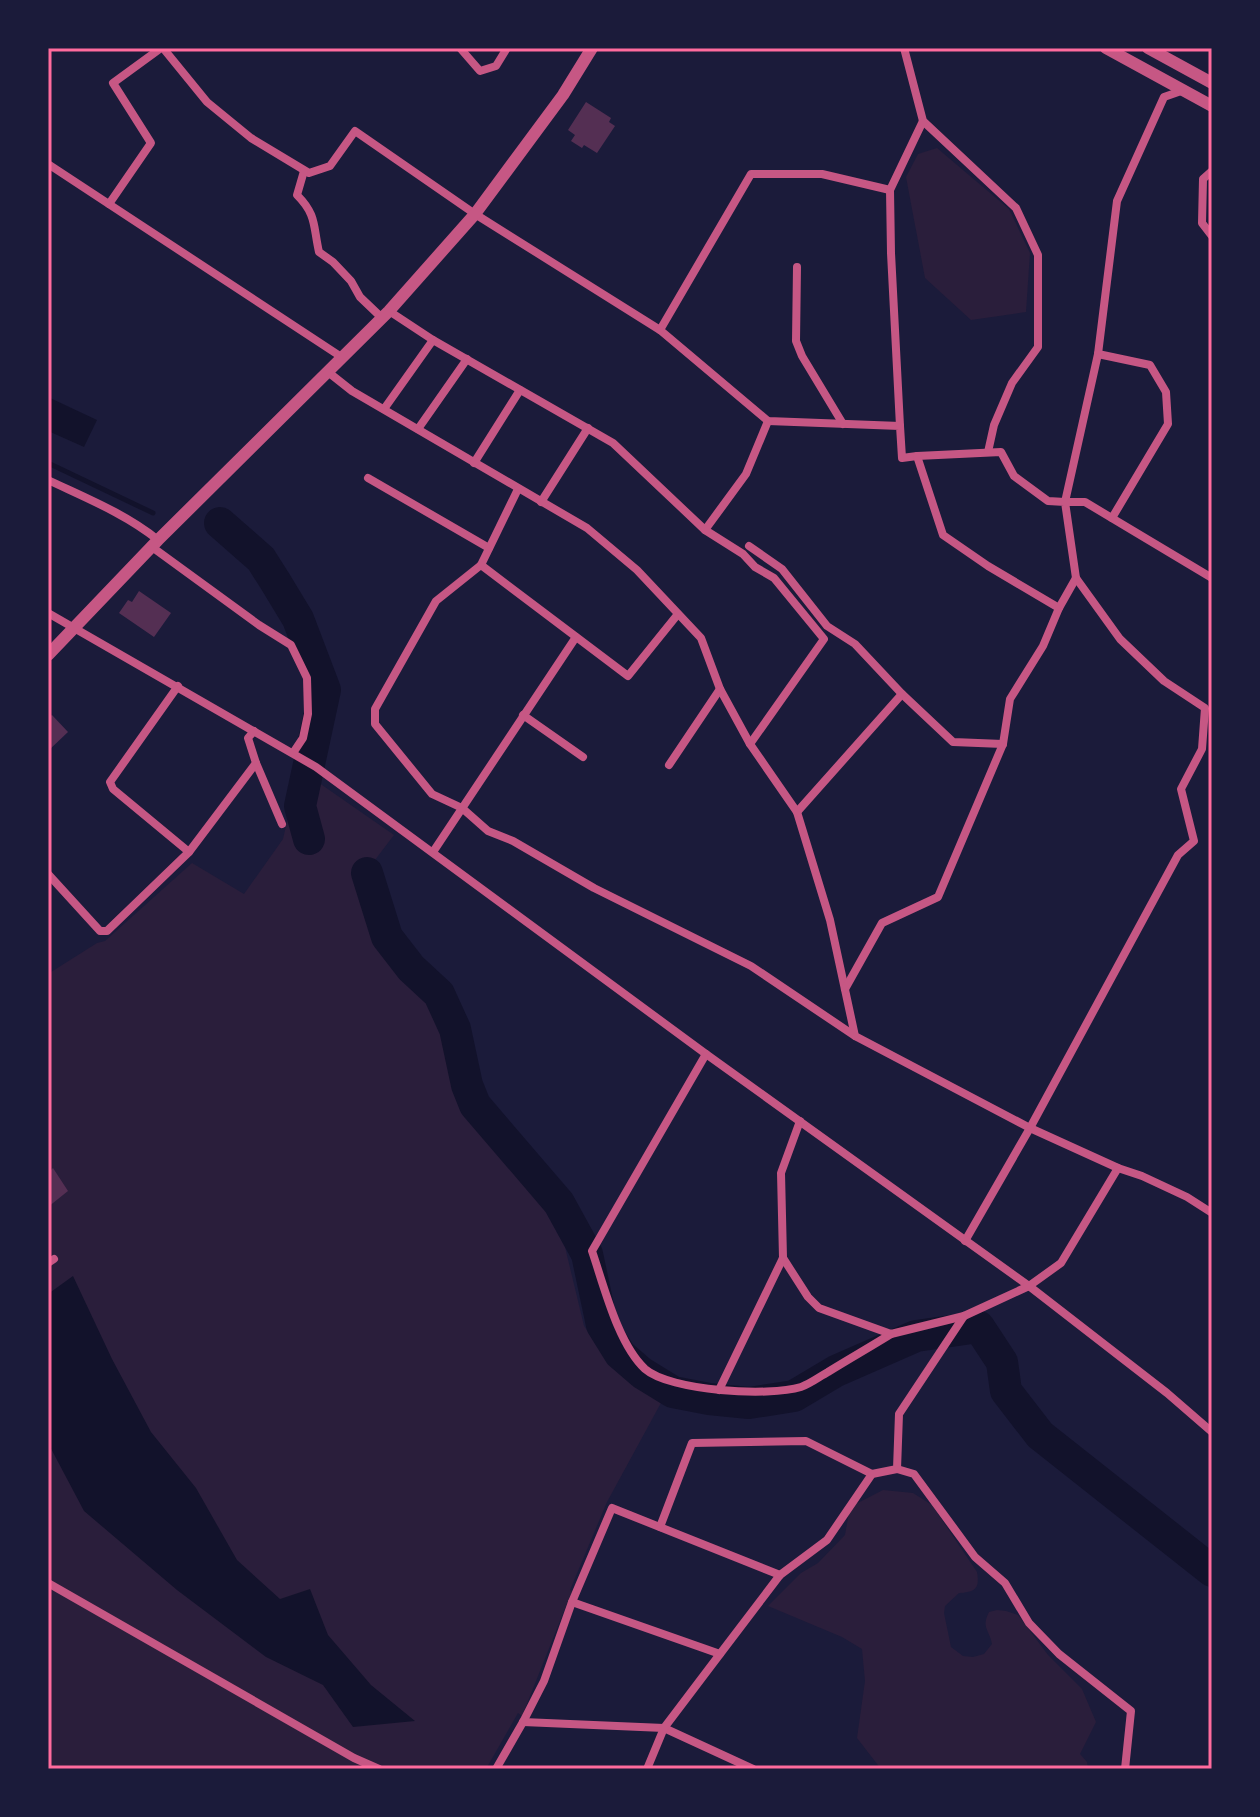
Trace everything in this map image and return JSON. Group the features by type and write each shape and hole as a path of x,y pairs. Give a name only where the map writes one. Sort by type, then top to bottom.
{"street":[{"path":"109,204 151,143 113,83 162,48 207,102 251,138 304,171 309,173 330,166 355,131 475,214 660,330 768,421 900,426"},
{"path":"460,48 480,71 496,66 507,48"},
{"path":"48,655 385,315 475,214 563,95 592,48"},
{"path":"904,48 923,121 1016,208 1038,255 1038,347 1012,383 994,425 988,452"},
{"path":"1106,48 1212,106"},
{"path":"1148,48 1212,83"},
{"path":"965,1241 1178,855 1194,841 1181,789 1202,749 1208,709 1164,681 1120,639 1076,578 1065,502 1098,354 1117,201 1164,97 1184,90"},
{"path":"923,121 890,190 902,458 1001,452 1014,476 1048,501 1085,502 1212,578"},
{"path":"48,164 343,358"},
{"path":"304,171 297,195 310,208 319,252 351,281 360,297 385,315 613,443 705,530 774,578 824,639 750,744"},
{"path":"1212,171 1203,179 1202,223 1212,236"},
{"path":"660,330 751,174 822,174 890,190"},
{"path":"797,267 796,341 843,424"},
{"path":"384,409 433,340"},
{"path":"1098,354 1150,365 1166,392 1168,424 1112,518"},
{"path":"418,429 467,359"},
{"path":"328,372 352,391 587,528 637,570 701,638 720,689 750,744 797,812 830,920 855,1036"},
{"path":"474,463 520,390"},
{"path":"705,530 746,474 768,421"},
{"path":"541,502 588,428"},
{"path":"917,456 943,535 1059,608"},
{"path":"368,478 489,548"},
{"path":"48,480 106,507 147,531 155,544 259,625 291,645 307,678 308,714 296,754"},
{"path":"518,489 481,565 436,601 375,709 375,724 423,785 432,794 462,808 488,831 513,841 594,888 751,966 855,1036 1030,1128 1153,1181 1212,1213"},
{"path":"749,546 782,569 827,626 855,644 953,742 1003,744"},
{"path":"481,565 628,676 678,614"},
{"path":"845,990 882,923 938,897 1003,744 1010,699 1043,646 1076,578"},
{"path":"48,613 316,767 706,1054 1029,1286 1167,1393 1212,1432"},
{"path":"433,852 576,637"},
{"path":"178,686 110,782 113,789 189,852"},
{"path":"669,765 720,689"},
{"path":"797,812 902,694"},
{"path":"523,715 583,757"},
{"path":"254,731 248,738 282,824"},
{"path":"48,874 100,931 107,931 189,852 256,763"},
{"path":"706,1054 592,1251 626,1343 643,1367 660,1379 719,1390 775,1392 803,1386 891,1334 964,1316 1029,1286 1061,1263 1118,1168"},
{"path":"719,1390 783,1258 781,1173 800,1121"},
{"path":"783,1258 808,1297 819,1308 891,1334"},
{"path":"897,1469 899,1414 964,1316"},
{"path":"660,1527 692,1443 806,1441 872,1474 897,1469 914,1474 975,1557 1005,1583 1029,1623 1059,1654 1131,1711 1125,1769"},
{"path":"647,1769 664,1728 780,1575 827,1540 872,1474"},
{"path":"496,1769 544,1681 572,1602 612,1508 780,1575"},
{"path":"48,1583 354,1758 379,1769"},
{"path":"572,1602 720,1654"},
{"path":"523,1722 664,1728 753,1769"}],"shaded area":[{"path":"937,148 1009,209 1030,253 1026,312 971,320 925,278 906,177 918,154"},
{"path":"48,397 97,420 84,447 48,431"},
{"path":"299,769 394,835 362,877 382,938 436,996 453,1040 460,1093 530,1183 565,1247 584,1326 612,1368 662,1401 607,1502 522,1716 518,1713 486,1769 48,1769 48,974 105,941 192,863 244,894 283,839"},
{"path":"73,1276 151,1432 196,1488 237,1560 280,1599 310,1589 328,1635 371,1685 415,1721 353,1727 323,1685 266,1657 177,1590 84,1511 48,1443 48,1294"},
{"path":"883,1490 913,1493 932,1505 977,1572 975,1588 959,1593 945,1606 951,1647 963,1656 984,1654 992,1644 986,1625 989,1612 1006,1611 1018,1615 1048,1655 1082,1689 1096,1722 1080,1754 1087,1762 1088,1769 881,1769 857,1738 865,1681 862,1649 842,1637 768,1606 845,1535 850,1507"}],"building":[{"path":"586,102 611,118 609,122 615,126 597,153 571,141 575,135 568,130"},
{"path":"139,591 171,613 154,637 119,613"},
{"path":"52,715 68,732 48,751 48,718"},
{"path":"48,1167 53,1168 68,1191 48,1207"}],"waterway":[{"path":"48,463 153,513"},
{"path":"220,523 261,559 275,581 298,619 325,690 300,806 309,839"},
{"path":"367,873 387,937 411,968 439,994 455,1029 467,1085 475,1105 559,1203 587,1254 602,1325 620,1354 642,1373 673,1392 749,1403 794,1396 836,1371 916,1336 979,1327 1002,1362 1006,1391 1040,1435 1212,1571"}]}
